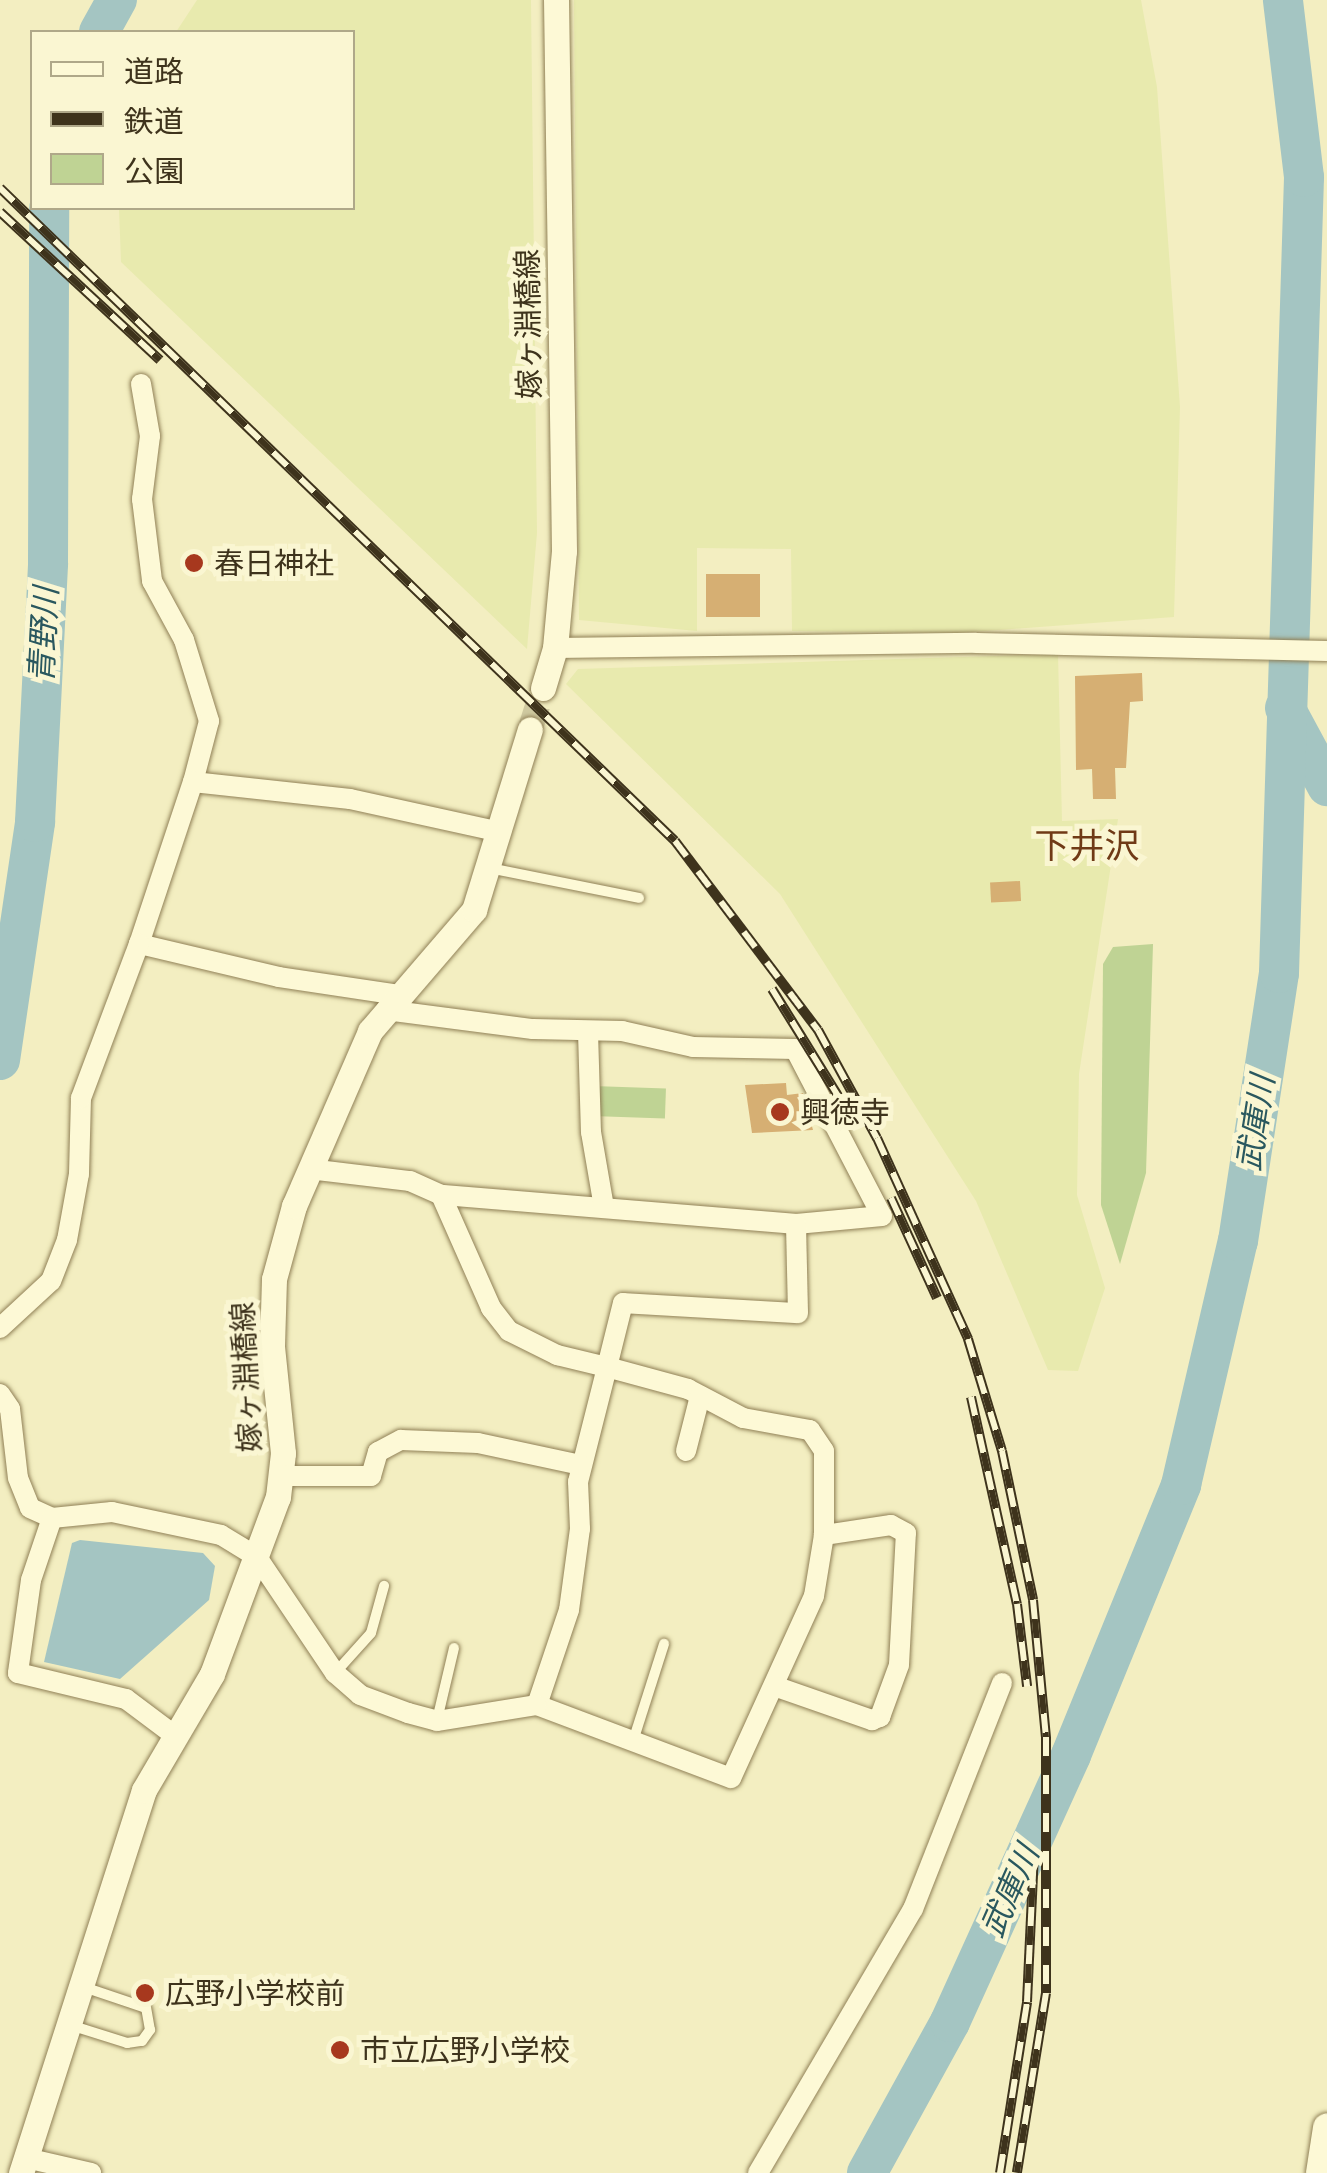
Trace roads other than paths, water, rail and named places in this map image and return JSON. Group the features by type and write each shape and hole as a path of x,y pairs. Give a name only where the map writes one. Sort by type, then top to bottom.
{"main road":[{"path":"1320,2173 1327,2128"}],"street":[{"name":"嫁ヶ淵橋線","path":"542,688 555,648 564,551 556,0"},
{"path":"0,1328 51,1280 67,1240 78,1174 80,1098 138,944 193,782 208,721 196,667 152,581 142,499 150,436 141,384"},
{"path":"555,648 976,643 1327,651"},
{"name":"嫁ヶ淵橋線","path":"68,2024 144,1790 212,1674 284,1476 272,1346 274,1278 309,1169 357,1052 393,1002 474,910 530,729"},
{"path":"193,782 350,799 500,832"},
{"path":"138,944 393,1002 588,1032 622,1031 692,1047 796,1049 882,1216 796,1224 441,1195 410,1181 309,1169"},
{"path":"588,1032 591,1132 604,1207"},
{"path":"0,1394 10,1409 18,1478 30,1508 52,1518 112,1512 221,1536 257,1556 335,1673 360,1694 437,1722 537,1705 634,1738 731,1778 776,1687 814,1596 824,1536 824,1451 810,1430 742,1418 700,1396 557,1355 509,1331 492,1308 441,1195"},
{"path":"537,1705 569,1610 581,1465 622,1304 798,1313 796,1224"},
{"path":"686,1452 700,1396"},
{"path":"284,1476 371,1476 378,1452 401,1440 478,1443 581,1465"},
{"path":"52,1518 31,1580 18,1672 126,1699 174,1735"},
{"path":"776,1687 872,1720 880,1717 899,1664 906,1533 890,1525 824,1536"},
{"path":"758,2173 913,1909 1002,1683"},
{"path":"68,2024 23,2166 91,2173"}],"lane":[{"path":"488,868 638,898"},
{"path":"335,1673 371,1633 384,1586"},
{"path":"634,1738 664,1644"},
{"path":"437,1722 454,1648"},
{"path":"68,2024 128,2043 142,2041 150,2030 146,2008 78,1985"}],"water":[{"path":"80,1540 203,1553 215,1566 209,1600 120,1679 44,1662 72,1543"}],"waterway":[{"name":"青野川","path":"100,30 117,0"},
{"name":"武庫川","path":"867,2173 950,2022 1071,1755 1181,1485 1238,1241 1279,973 1304,177 1283,0"},
{"name":"青野川","path":"0,1060 35,822 48,563 49,210"},
{"path":"1285,708 1327,786"}],"tunnel":[{"path":"530,729 543,688"}],"railway":[{"path":"0,188 675,841 818,1030 877,1138 968,1339 1002,1451 1033,1600 1046,1737 1046,1993 1017,2173"},
{"path":"0,212 160,360"},
{"path":"772,989 838,1096"},
{"path":"891,1198 937,1298"},
{"path":"971,1397 1017,1604 1027,1686"},
{"path":"1000,2173 1027,2002 1034,1855"}],"place":[{"name":"春日神社","path":"194,563"},
{"name":"興徳寺","path":"780,1112"},
{"name":"広野小学校前","path":"145,1993"},
{"name":"市立広野小学校","path":"340,2050"}],"district":[{"name":"下井沢","path":"1087,846"}]}
